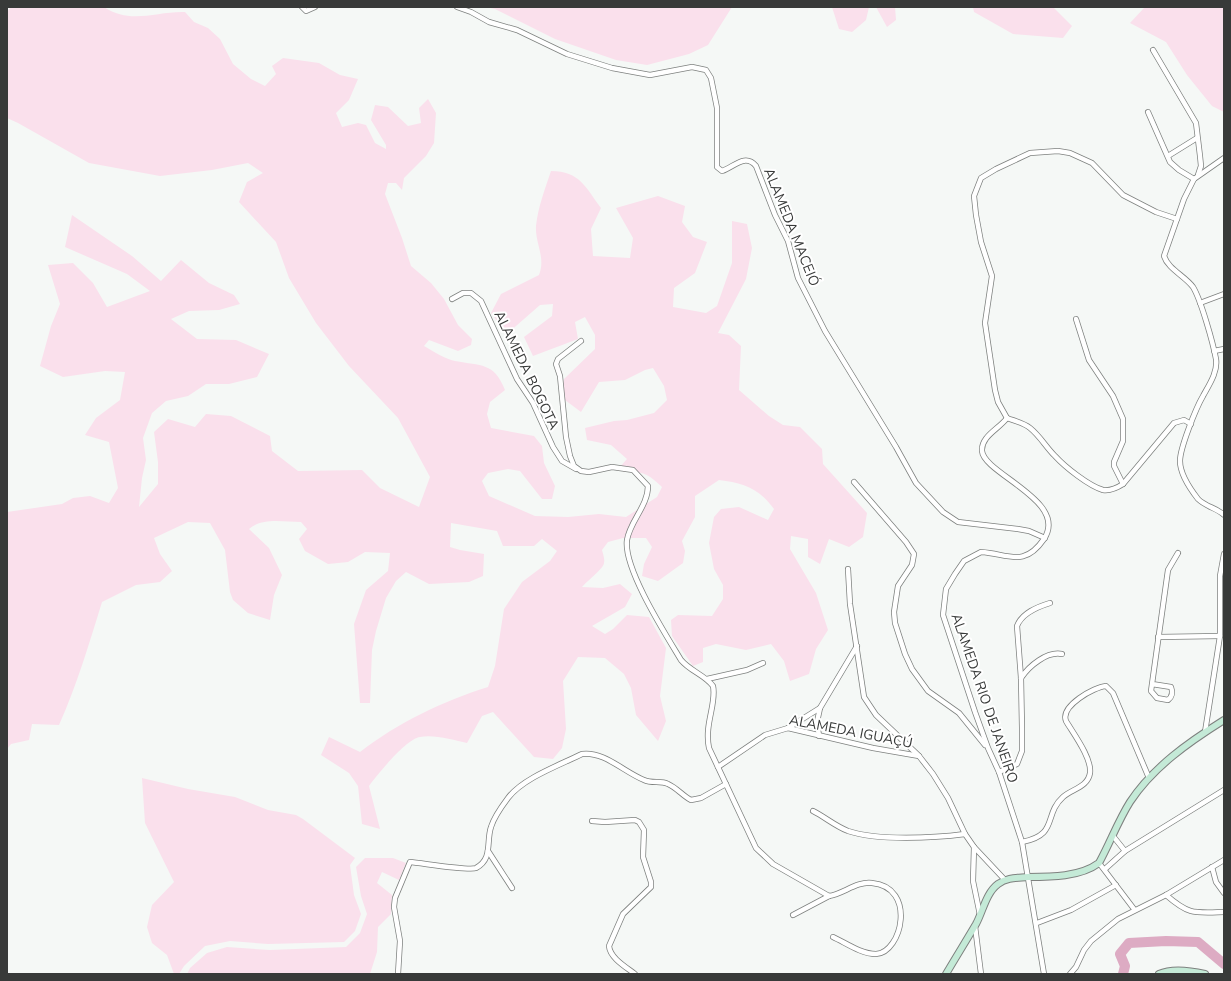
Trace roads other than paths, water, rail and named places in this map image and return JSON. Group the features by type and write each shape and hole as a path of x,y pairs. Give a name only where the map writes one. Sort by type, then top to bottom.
{"street":[{"path":"302,7 306,11 315,7"},
{"name":"ALAMEDA MACEIÓ","path":"456,7 471,12 488,22 522,32 567,54 612,68 650,74 692,67 702,68 708,71 712,78 717,108 716,167 722,171 745,160 751,161 756,166 788,241 798,278 832,345 896,447 912,479 943,512 958,522 1029,531 1044,538"},
{"path":"1153,50 1196,123 1200,166 1198,175"},
{"path":"1148,112 1168,156 1179,170 1194,180"},
{"path":"1168,156 1197,138"},
{"path":"1176,219 1156,212 1122,196 1092,163 1070,153 1058,151 1030,153 996,169 981,178 974,196 981,242 992,276 985,323 995,390 998,402 1007,418 1028,426 1064,465 1096,487 1110,490 1123,484 1174,423 1184,420 1192,424"},
{"path":"1224,158 1198,175 1194,180 1176,219 1164,256 1166,261 1190,283 1200,303 1217,364 1198,407 1181,456 1182,470 1198,499 1224,515"},
{"name":"ALAMEDA BOGOTA","path":"452,298 463,293 471,293 481,301 514,374 533,403 553,447 562,461 577,469"},
{"path":"1200,303 1224,294"},
{"path":"1076,319 1089,360 1121,410 1124,435 1114,466 1123,484"},
{"path":"581,341 558,359 556,364 560,376 567,443 572,462 577,469 589,472 612,466 632,469 648,486 646,497 627,540 628,557 637,580 681,660 691,669 707,679 713,686 714,694 708,726 708,741 718,766 756,848 761,854 790,875 829,896"},
{"path":"1214,351 1224,349"},
{"path":"1007,418 985,439 982,447 983,454 988,462 1022,488 1037,502 1047,522 1047,531 1044,538"},
{"path":"854,482 906,542 914,554 912,565 898,586 894,616 905,654 912,669 928,691 958,713 988,748"},
{"name":"ALAMEDA RIO DE JANEIRO","path":"1044,538 1039,546 1025,557 1014,558 981,552 970,557 955,574 944,596 943,611 945,623 988,748 999,772 1022,842 1037,924 1044,974"},
{"path":"1152,684 1171,688 1172,692 1170,698 1168,700 1157,698 1152,696 1150,691 1168,570 1178,553"},
{"path":"1205,732 1220,636 1222,594 1221,569 1224,554"},
{"path":"848,569 848,592 862,688 867,704 881,720 919,756 934,774 948,798 965,834 974,847 1005,880"},
{"path":"999,772 1013,767 1017,764 1021,757 1021,678 1016,636 1018,624 1033,609 1050,603"},
{"path":"1158,637 1220,636"},
{"path":"819,736 817,722 820,708 857,646"},
{"path":"1021,678 1030,668 1045,658 1055,654 1062,654"},
{"path":"707,679 747,670 763,663"},
{"path":"1022,842 1032,840 1043,834 1049,826 1055,809 1063,798 1081,787 1088,779 1090,772 1089,763 1064,715 1067,709 1076,701 1103,686 1108,686 1113,693 1149,778"},
{"path":"788,728 820,708"},
{"path":"946,974 975,926 992,891 1005,880 1028,877 1059,876 1082,872 1099,863 1129,804 1149,778 1170,758 1224,720"},
{"name":"ALAMEDA IGUAÇÚ","path":"718,766 765,735 788,728 873,748 919,756"},
{"path":"398,974 400,941 394,907 395,898 410,862 470,870 484,862 488,851 489,834 494,820 516,789 582,754 598,756 646,781 664,782 691,800 701,798 726,784"},
{"path":"1105,869 1125,851 1224,790"},
{"path":"813,811 843,829 859,833 920,837 965,834"},
{"path":"592,821 605,822 635,820 639,822 644,830 643,858 651,882 651,888 623,914 609,946 613,956 634,974"},
{"path":"1113,836 1125,851"},
{"path":"974,847 973,881 980,915"},
{"path":"488,851 512,888"},
{"path":"1070,974 1076,967 1084,950 1095,936 1134,909 1166,894 1224,860"},
{"path":"1099,863 1134,909"},
{"path":"1212,868 1216,882 1224,893"},
{"path":"794,916 829,896 864,883 872,883 892,892 899,903 902,918 899,930 890,946 881,953 868,953 833,937"},
{"path":"1037,924 1071,910 1116,885"},
{"path":"1166,894 1180,907 1191,912 1224,912"},
{"path":"975,926 981,974"},
{"path":"1160,974 1165,971 1180,971 1205,974"}],"waterway":[{"path":"1123,974 1125,966 1120,954 1129,943 1166,941 1198,942 1224,964"}]}
